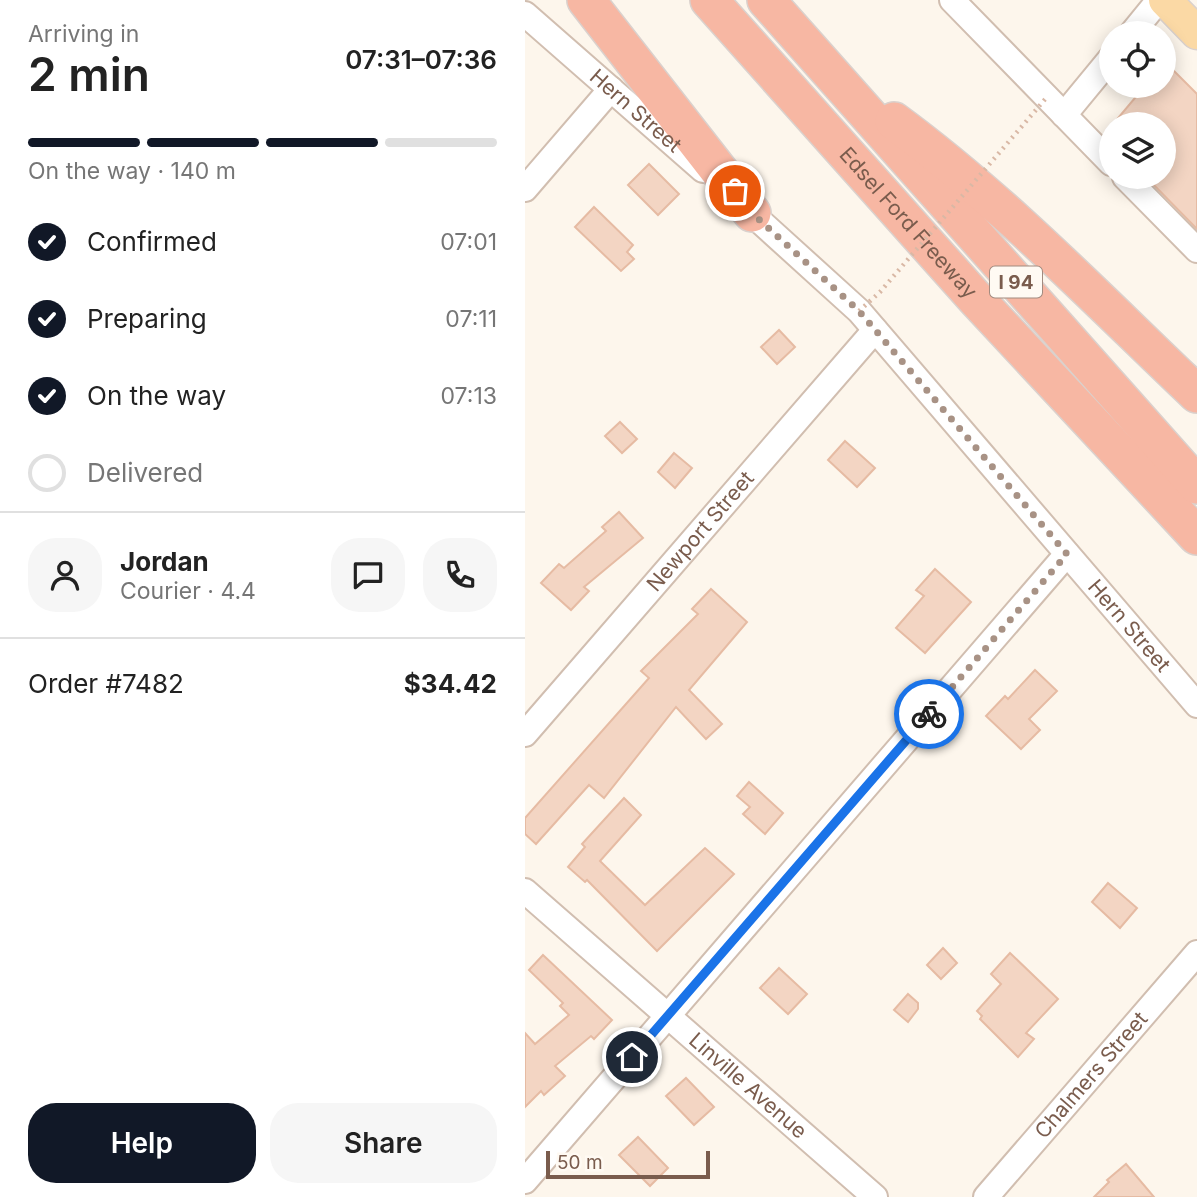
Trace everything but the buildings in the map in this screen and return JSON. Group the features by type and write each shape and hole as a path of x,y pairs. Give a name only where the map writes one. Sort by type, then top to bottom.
{"highway":[{"path":"586,0 752,213"},
{"name":"Edsel Ford Freeway","path":"709,0 993,318 1197,536"},
{"name":"Edsel Ford Freeway","path":"766,0 1197,485"},
{"path":"835,79 933,150 1075,277 1197,394"}],"main road":[{"path":"1162,0 1197,33"}],"street":[{"path":"951,0 1099,150"},
{"path":"1143,21 1162,0"},
{"name":"Hern Street","path":"525,14 752,213 867,320 1197,705"},
{"path":"1064,114 1099,72"},
{"path":"525,189 611,89"},
{"path":"1137,189 1197,250"},
{"name":"Newport Street","path":"525,734 867,320"},
{"path":"525,1181 1067,554"},
{"name":"Linville Avenue","path":"525,891 875,1197"},
{"name":"Chalmers Street","path":"986,1197 1197,953"}],"path":[{"path":"867,320 880,292 1047,97"}],"way so far":[{"path":"735,191 752,213 859,311 1067,554 929,714"}],"route":[{"path":"632,1057 929,714"}]}
